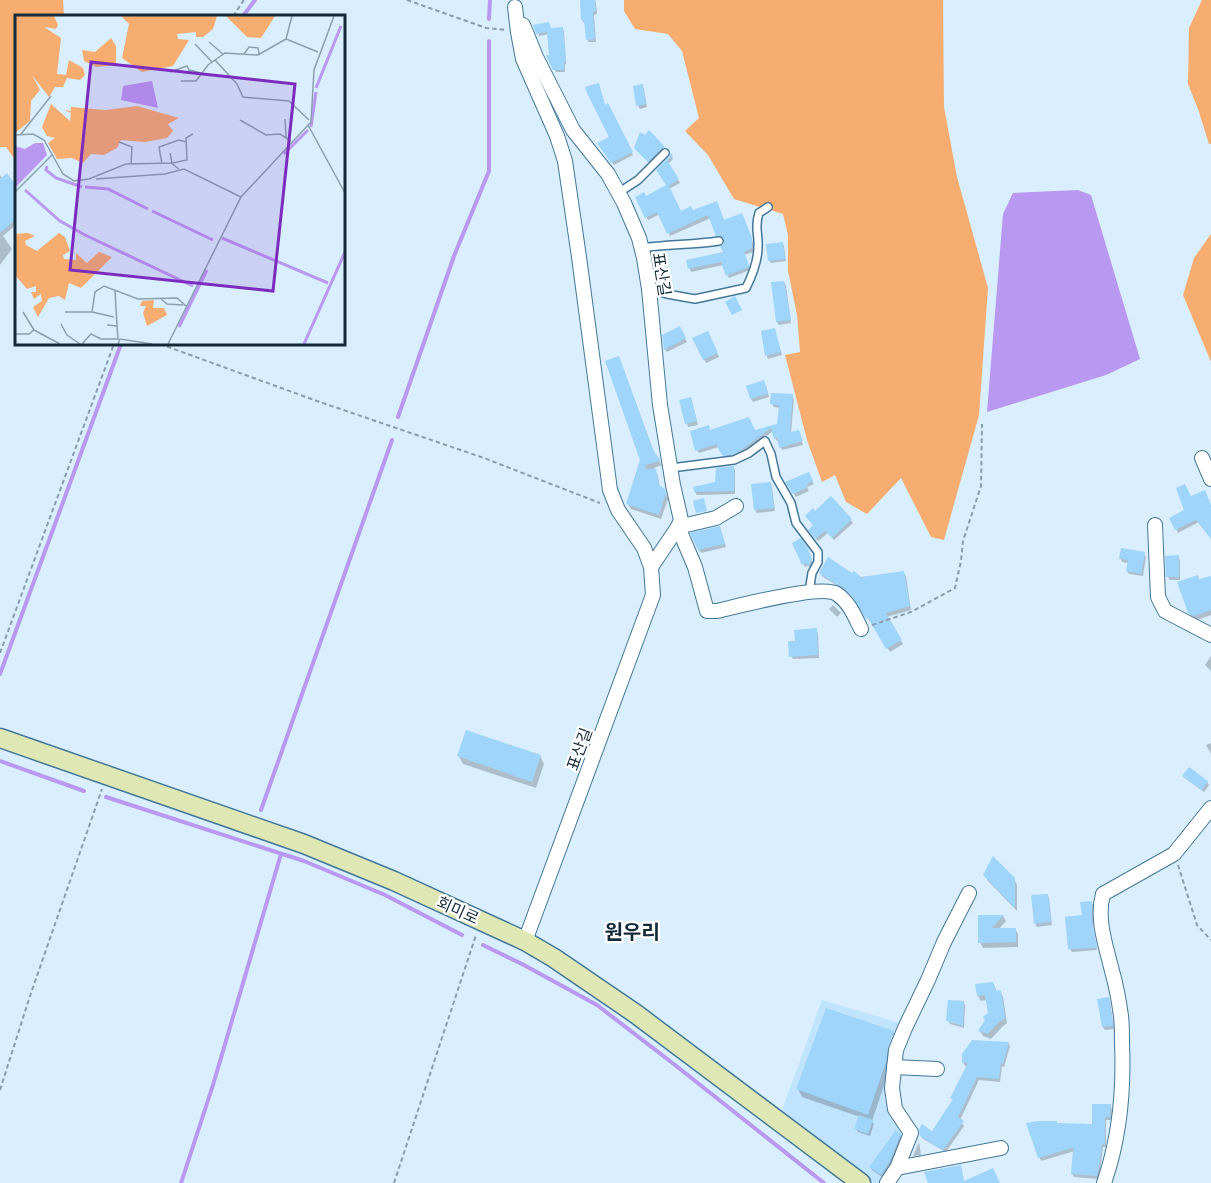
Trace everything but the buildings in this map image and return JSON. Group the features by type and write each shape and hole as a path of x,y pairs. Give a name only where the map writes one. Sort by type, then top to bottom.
{"street":[{"name":"표산길","path":"515,4 524,59 557,136 565,161 610,490 618,510 644,548 651,567 653,595 525,940"},
{"name":"표산길","path":"515,4 536,57 559,104 573,130 608,174 639,238 649,289 660,405 681,520 678,527 695,567 706,611 717,611 809,592"},
{"path":"1202,458 1211,478"},
{"path":"651,567 678,527 716,518 736,507"},
{"path":"1155,525 1158,597 1165,611 1211,635"},
{"path":"809,592 835,592 847,603 861,629"},
{"name":"회미로","path":"0,738 304,844 394,881 525,940 636,1014 861,1183"},
{"path":"1104,1183 1117,1129 1123,1086 1123,1052 1122,1018 1103,932 1100,906 1103,894 1174,854 1211,808"},
{"path":"887,1183 897,1168 911,1132 895,1109 892,1088 896,1050 944,942 969,893"},
{"path":"894,1067 937,1069"},
{"path":"897,1168 1001,1148"}],"lane":[{"path":"618,193 638,180 665,153"},
{"path":"649,289 695,299 746,288 757,256 756,223 759,213 768,207"},
{"path":"642,248 719,241"},
{"path":"670,468 734,460 749,453 765,441 771,454 776,477 791,503 796,523 818,552 818,562 812,573 809,592"}],"path":[{"path":"234,15 244,0"},
{"path":"407,0 486,28 518,32"},
{"path":"0,653 114,345"},
{"path":"163,345 484,458 618,510"},
{"path":"861,629 910,612 955,588 963,541 981,486 982,424"},
{"path":"0,1090 97,799 108,775"},
{"path":"1174,854 1197,925 1211,940"},
{"path":"393,1183 482,921"}],"shaded area":[{"path":"0,0 63,0 64,15 15,15 15,160 6,147 0,147"},
{"path":"624,0 943,0 944,107 957,177 988,288 979,415 944,540 931,537 901,478 867,514 846,502 835,475 822,482 807,440 785,355 800,352 797,315 788,271 788,235 783,214 734,199 708,155 685,131 699,118 682,51 668,34 635,29 624,11"},
{"path":"1202,0 1211,0 1211,144 1209,144 1188,84 1189,28"},
{"path":"1078,190 1091,195 1140,359 1106,375 987,412 1003,214 1013,193"},
{"path":"1211,234 1211,362 1183,295 1194,258"},
{"path":"822,1000 900,1023 884,1099 906,1132 890,1170 880,1183 874,1183 782,1110"}],"waterway":[{"path":"244,15 255,0"},
{"path":"489,19 490,0"},
{"path":"398,417 454,256 489,171 489,41"},
{"path":"0,674 121,345"},
{"path":"261,810 392,440"},
{"path":"0,761 84,791"},
{"path":"106,797 304,861 385,895 462,935"},
{"path":"181,1183 213,1085 281,854"},
{"path":"483,945 597,1005 824,1183"}],"district":[{"name":"원우리","path":"632,931"}]}
